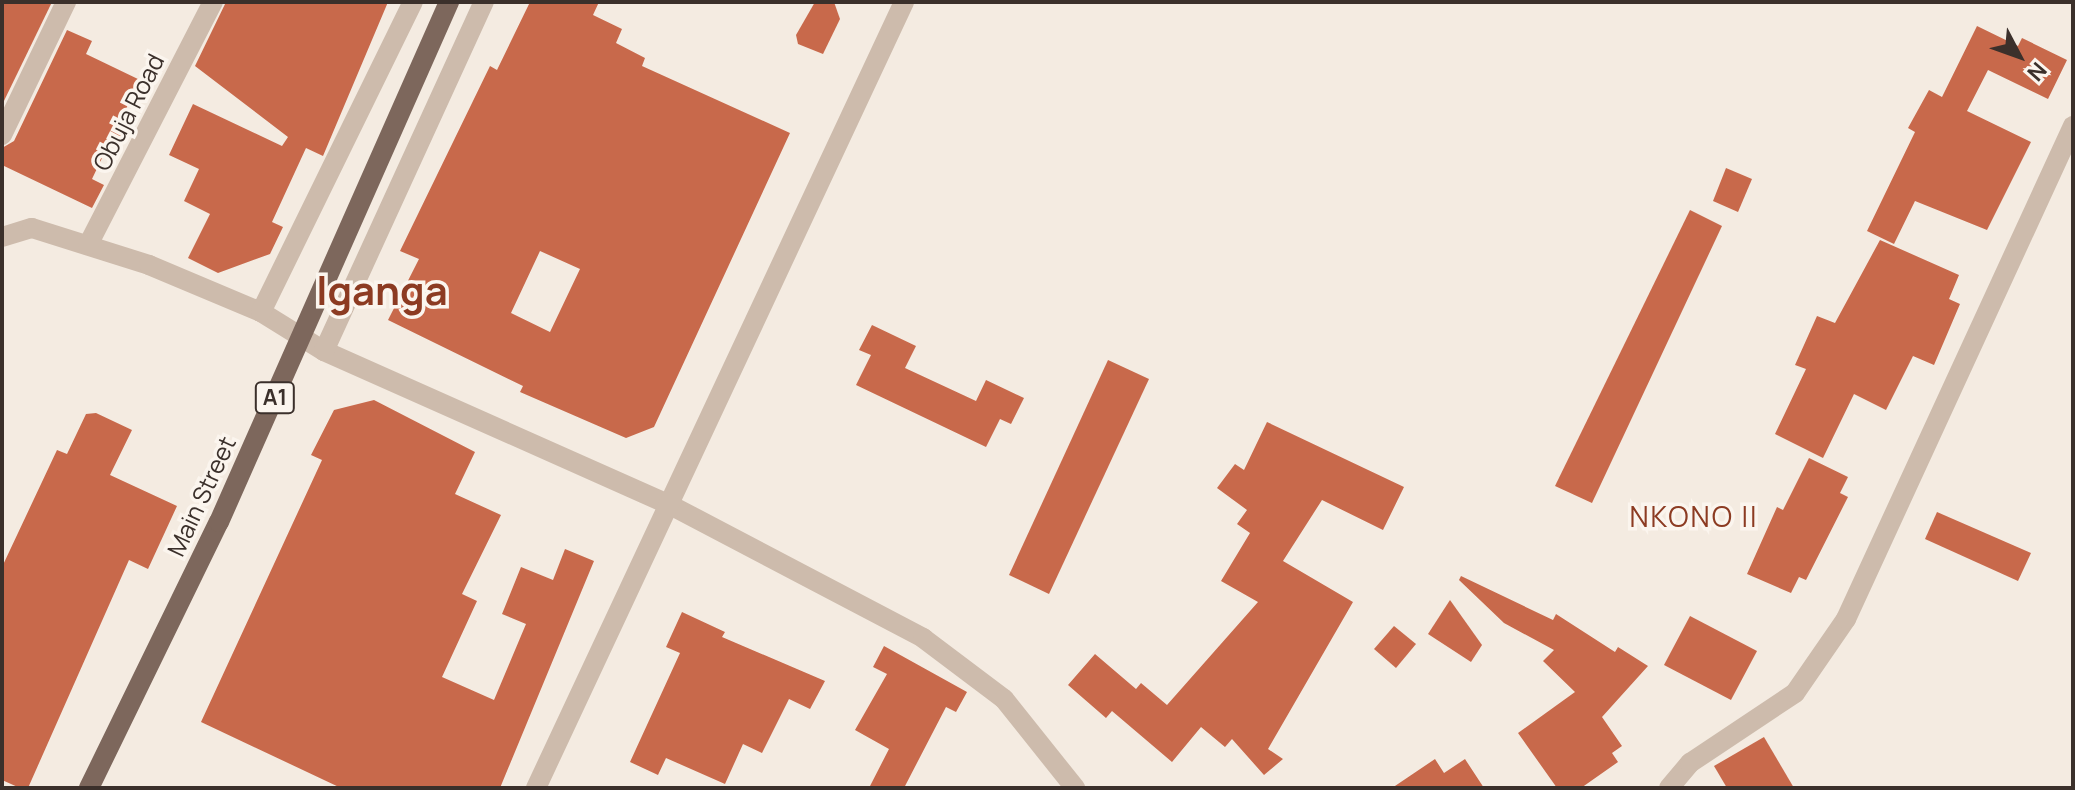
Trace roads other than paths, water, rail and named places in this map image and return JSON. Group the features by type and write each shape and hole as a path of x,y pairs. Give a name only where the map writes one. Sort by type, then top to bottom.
{"main road":[{"name":"Main Street","path":"89,788 302,338 449,2"}],"street":[{"path":"2,135 66,2"},
{"name":"Obuja Road","path":"88,245 213,2"},
{"path":"261,312 413,2"},
{"path":"324,351 484,2"},
{"path":"536,788 672,506 904,2"},
{"path":"1669,788 1690,763 1795,693 1846,619 2073,126"},
{"path":"2054,166 2073,176"},
{"path":"2,237 32,228 88,245 261,312 324,351 672,506 923,638 1004,699 1075,788"}],"district":[{"name":"Iganga","path":"382,290"},
{"name":"NKONO II","path":"1694,516"}]}
